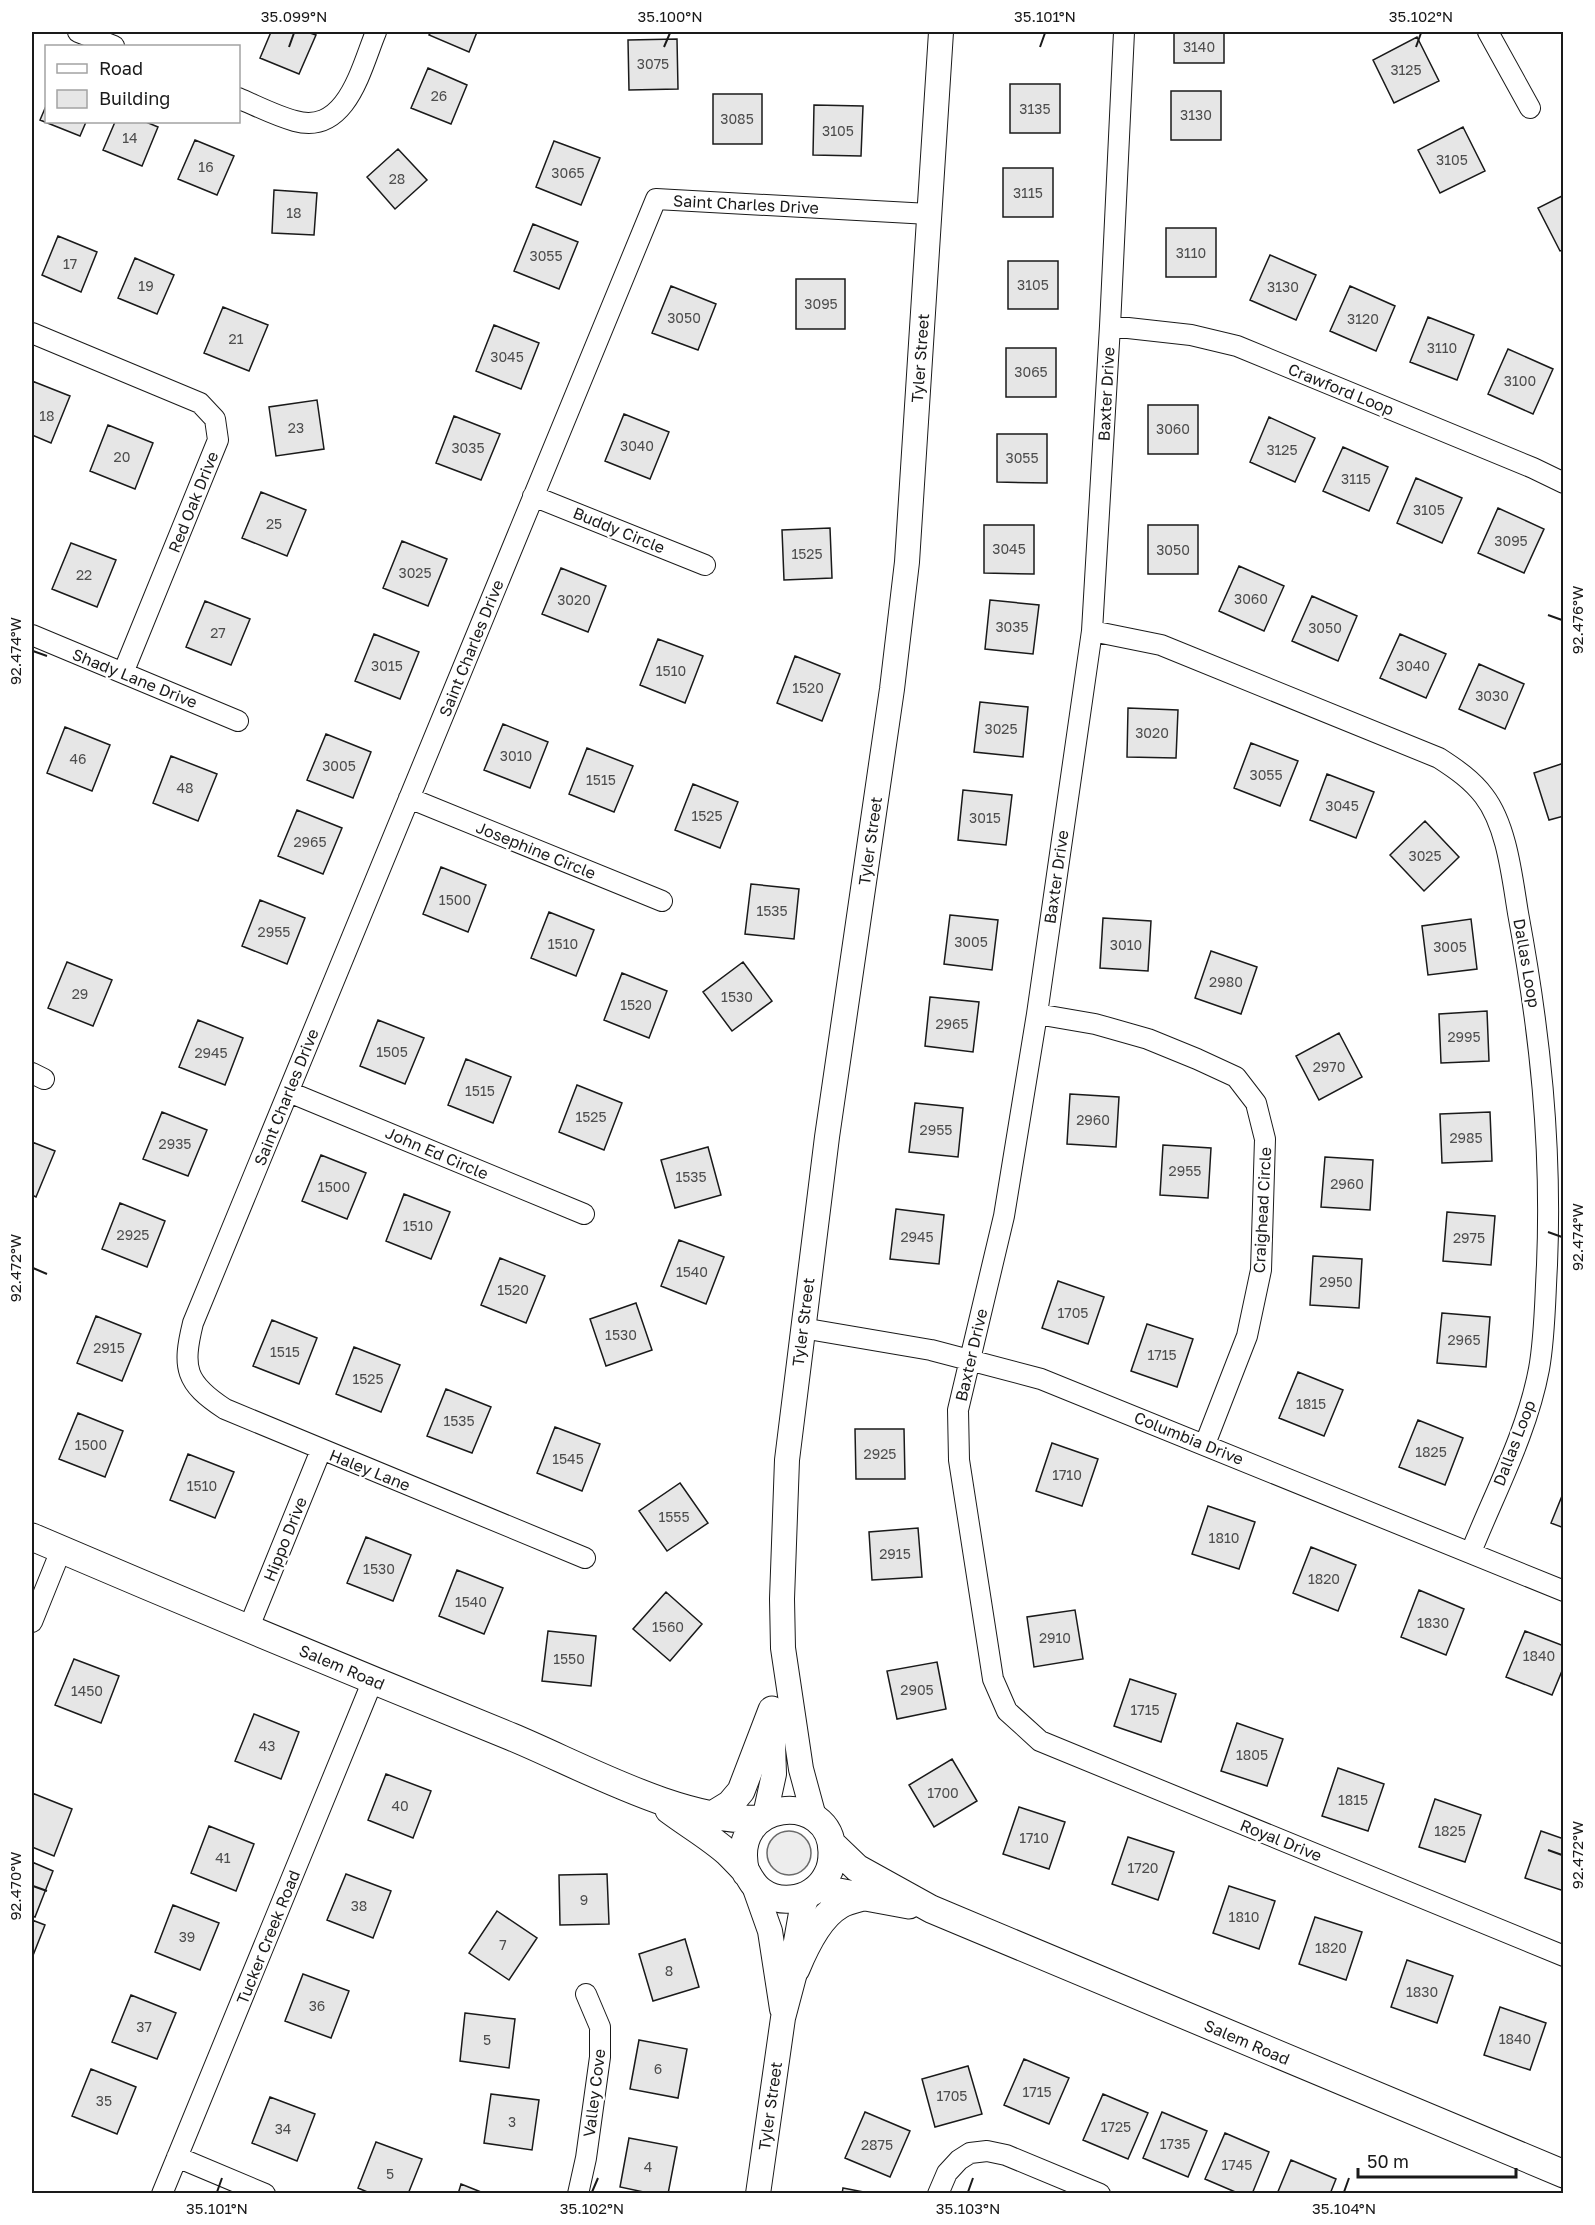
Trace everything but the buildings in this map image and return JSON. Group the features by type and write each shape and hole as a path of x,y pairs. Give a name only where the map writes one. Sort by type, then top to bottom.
{"main road":[{"name":"Salem Road","path":"32,1537 652,1798 728,1818 763,1817"},
{"path":"712,1815 730,1804 741,1791 772,1710"},
{"name":"Salem Road","path":"652,1798 710,1838 749,1878"},
{"path":"787,1809 801,1811 814,1817 822,1825 832,1844 832,1861 828,1874 813,1891 797,1899 772,1897 762,1892 749,1878 742,1858 744,1843 750,1829 772,1812 787,1809"},
{"name":"Salem Road","path":"832,1844 857,1868 931,1909 1563,2174"},
{"name":"Salem Road","path":"813,1891 931,1909"},
{"path":"796,1969 804,1951 828,1916 840,1905 863,1897"}],"street":[{"path":"78,32 111,45"},
{"path":"240,99 295,122 316,123 337,113 351,93 376,32"},
{"name":"Tyler Street","path":"814,1817 801,1769 783,1648 782,1599 787,1460 827,1137 892,689 907,562 941,32"},
{"name":"Baxter Drive","path":"1007,1711 993,1679 959,1460 958,1410 1004,1216 1037,1014 1092,631 1124,32"},
{"path":"1488,32 1530,108"},
{"name":"Saint Charles Drive","path":"186,1351 193,1323 656,199 929,213"},
{"name":"Crawford Loop","path":"1110,326 1191,335 1237,346 1533,468 1563,483"},
{"name":"Red Oak Drive","path":"32,333 200,403 215,419 218,440 123,673"},
{"name":"Buddy Circle","path":"533,496 705,565"},
{"name":"Dallas Loop","path":"1092,631 1161,645 1440,759 1462,774 1485,797 1501,830 1511,870 1533,995 1545,1100 1550,1201 1539,1368 1528,1415 1471,1552"},
{"name":"Shady Lane Drive","path":"32,635 238,721"},
{"name":"Josephine Circle","path":"409,798 662,902"},
{"name":"Craighead Circle","path":"1037,1014 1095,1024 1148,1040 1197,1059 1236,1077 1256,1103 1265,1139 1261,1270 1247,1336 1205,1444"},
{"name":"John Ed Circle","path":"289,1092 584,1214"},
{"name":"Columbia Drive","path":"802,1328 931,1350 1041,1378 1563,1591"},
{"name":"Haley Lane","path":"186,1351 188,1370 195,1385 208,1398 225,1409 585,1558"},
{"name":"Hippo Drive","path":"249,1628 321,1450"},
{"path":"32,1622 61,1550"},
{"name":"Tyler Street","path":"763,1817 773,1789 772,1710 783,1648"},
{"name":"Tucker Creek Road","path":"162,2193 373,1680"},
{"name":"Royal Drive","path":"1007,1711 1040,1741 1563,1956"},
{"name":"Tyler Street","path":"749,1878 770,1931 783,2018"},
{"name":"Tyler Street","path":"758,2193 783,2018 796,1969 795,1947 801,1913 813,1891"},
{"name":"Valley Cove","path":"578,2193 586,2158 600,2057 600,2027 586,1994"},
{"path":"938,2193 947,2173 959,2160 970,2153 987,2151 1006,2155 1100,2193"},
{"path":"177,2157 265,2193"}],"shaded area":[{"path":"789,1831 798,1832 805,1837 810,1844 810,1862 805,1869 798,1874 789,1875 780,1874 773,1869 768,1862 767,1853 768,1844 773,1837 780,1832"}]}
